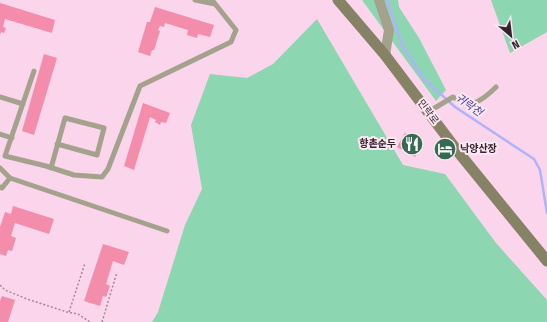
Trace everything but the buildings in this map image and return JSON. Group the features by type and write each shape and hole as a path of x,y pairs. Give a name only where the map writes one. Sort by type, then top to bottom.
{"main road":[{"name":"민락로","path":"338,0 385,55 459,153 547,261"}],"street":[{"path":"379,0 389,30 385,55"}],"lane":[{"path":"34,71 5,156 74,175 102,177 108,170 140,86 231,42 236,30 213,2 195,0"},
{"path":"428,112 453,97 467,104 474,102 489,94 496,87"},
{"path":"0,98 23,104"},
{"path":"51,168 57,144 65,118 104,128 97,155 57,144"},
{"path":"0,134 12,138"},
{"path":"0,168 10,178 167,231"},
{"path":"0,187 2,188 10,178"}],"path":[{"path":"69,313 85,263"},
{"path":"102,322 117,272"},
{"path":"0,285 5,290 27,299 69,313 78,314 90,322"}],"green space":[{"path":"362,0 398,0 399,7 419,38 446,90 436,101"},
{"path":"491,0 547,0 547,32 510,53"},
{"path":"317,19 403,165 445,174 496,243 547,300 547,322 152,322 158,312 185,225 202,189 191,125 210,74 247,78 273,64"}],"waterway":[{"name":"귀락천","path":"387,0 402,45 424,79 455,107 534,159 540,170 547,213"}],"place":[{"name":"향촌순두","path":"412,144"},
{"name":"낙양산장","path":"445,149"}]}
